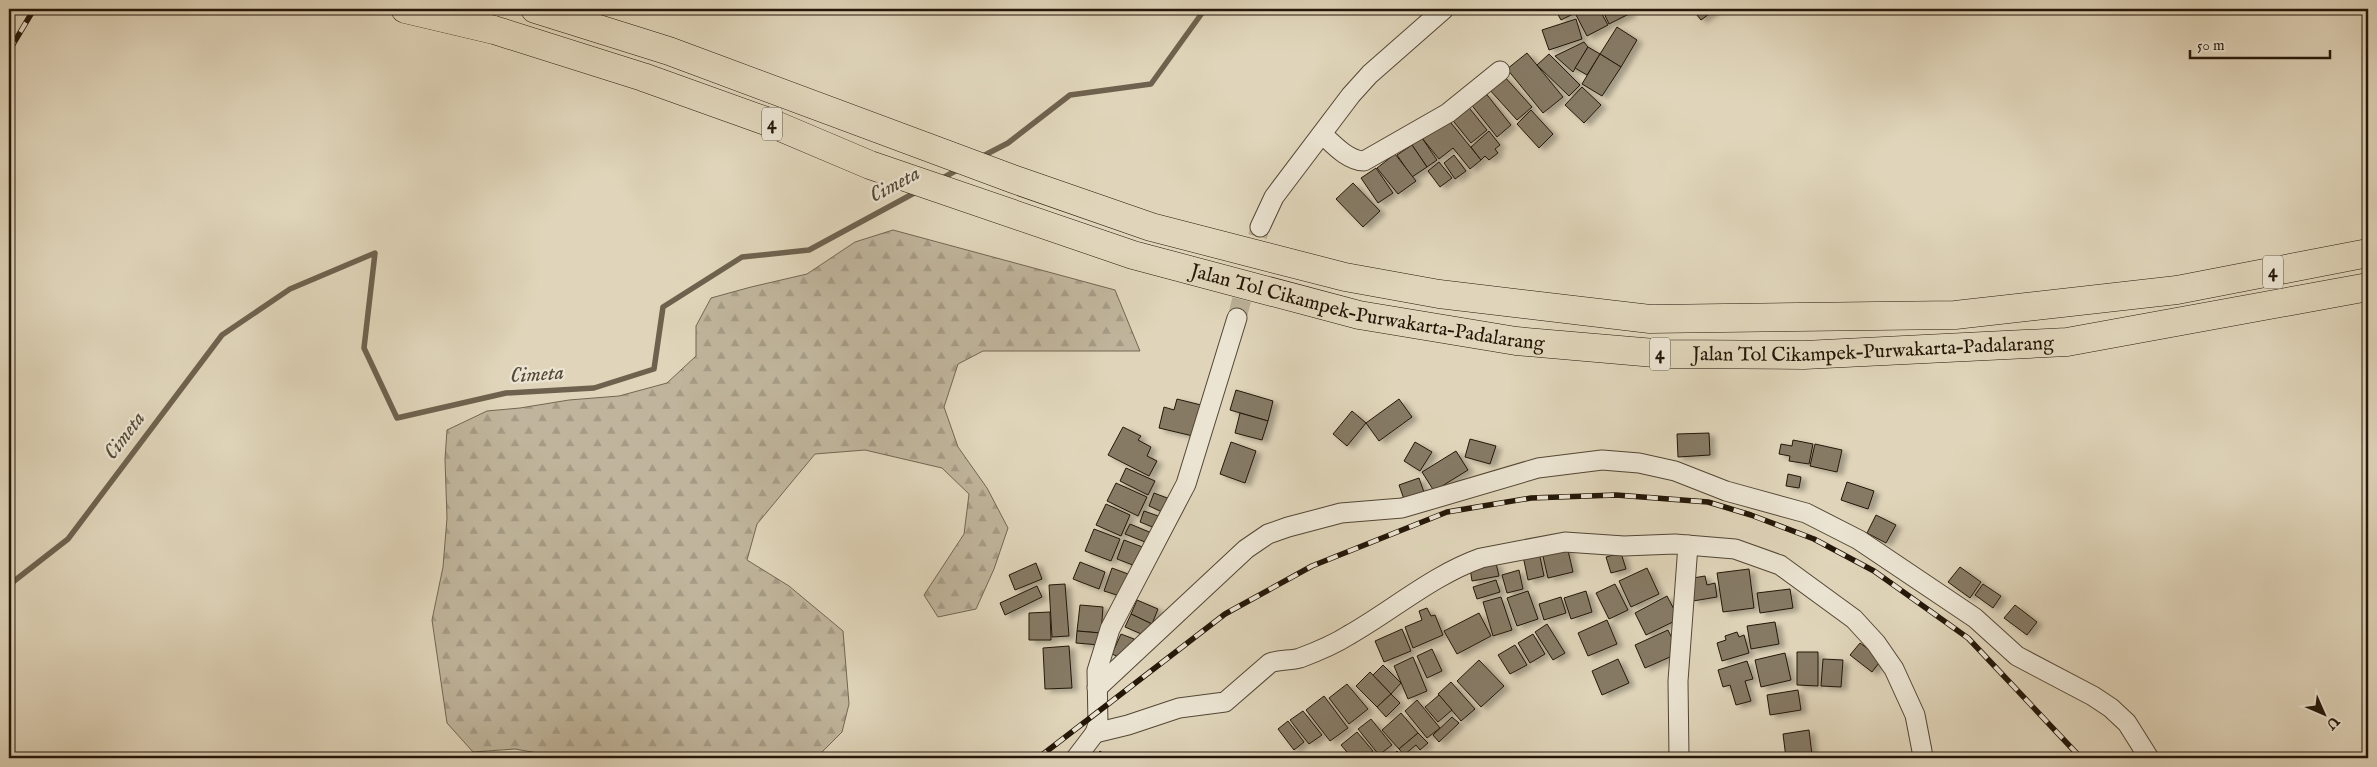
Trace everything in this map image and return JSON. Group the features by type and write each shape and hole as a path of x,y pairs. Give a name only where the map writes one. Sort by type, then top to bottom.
{"highway":[{"name":"Jalan Tol Cikampek–Purwakarta–Padalarang","path":"405,9 494,30 643,76 766,121 870,165 1133,255 1359,315 1516,341 1666,354 1804,355 2067,342 2368,287"},
{"name":"Jalan Tol Cikampek–Purwakarta–Padalarang","path":"535,9 669,51 1013,179 1151,227 1354,279 1439,294 1650,319 1955,315 2177,290 2368,253"}],"street":[{"path":"1260,227 1274,197 1351,95 1370,74 1444,9"},
{"path":"1322,134 1343,152 1354,159 1364,161 1448,113 1500,71"},
{"path":"1076,758 1095,733 1098,724 1097,671 1110,629 1186,484 1237,318"},
{"path":"1097,688 1246,549 1268,534 1341,514 1402,508 1538,468 1602,460 1639,463 1675,471 1726,491 1806,513 1859,540 1975,618 2017,656 2112,708 2127,723 2149,758"},
{"path":"1095,733 1128,726 1179,708 1226,702 1270,663 1299,658 1348,636 1420,590 1468,563 1481,558 1565,542 1624,546 1688,545 1735,548 1780,565 1854,618 1894,669 1915,715 1922,751 1921,758"},
{"path":"1679,758 1678,682 1688,545"}],"green space":[{"path":"893,230 1115,290 1140,351 983,351 958,364 944,407 958,447 987,488 1008,528 994,569 976,609 938,617 924,595 964,534 969,494 942,468 865,450 815,454 757,524 747,560 789,586 843,631 849,704 842,732 816,758 566,758 515,749 473,752 447,723 432,620 443,567 447,518 445,459 447,430 487,411 569,400 619,396 667,383 696,356 696,326 711,298 807,274 855,242"}],"building":[{"path":"1555,9 1571,9 1573,14 1561,20"},
{"path":"1583,9 1599,9 1608,25 1587,36 1575,13"},
{"path":"1602,9 1628,9 1631,13 1609,24"},
{"path":"1692,9 1716,9 1701,20"},
{"path":"1576,19 1582,39 1549,50 1542,30"},
{"path":"1617,27 1637,40 1621,67 1600,54"},
{"path":"1584,42 1588,47 1573,72 1555,56"},
{"path":"1588,47 1600,54 1587,75 1575,68"},
{"path":"1527,53 1563,97 1543,113 1507,69"},
{"path":"1549,54 1580,85 1569,96 1537,65"},
{"path":"1600,54 1621,67 1602,96 1582,84"},
{"path":"1503,75 1532,107 1517,120 1488,88"},
{"path":"1582,87 1601,105 1584,123 1565,105"},
{"path":"1484,91 1511,125 1497,137 1470,103"},
{"path":"1466,104 1487,130 1471,143 1450,117"},
{"path":"1531,110 1553,134 1539,148 1517,124"},
{"path":"1447,118 1481,160 1470,169 1453,148 1439,159 1422,138"},
{"path":"1489,131 1500,145 1495,149 1498,153 1489,160 1485,156 1481,160 1471,147"},
{"path":"1422,138 1437,160 1427,167 1412,145"},
{"path":"1412,145 1427,167 1412,177 1397,155"},
{"path":"1395,154 1416,181 1398,194 1377,168"},
{"path":"1454,155 1466,171 1455,179 1444,163"},
{"path":"1439,162 1452,178 1440,187 1428,171"},
{"path":"1376,168 1393,193 1378,203 1361,178"},
{"path":"1353,183 1380,211 1363,227 1336,199"},
{"path":"1236,390 1273,401 1268,421 1230,410"},
{"path":"1177,399 1201,405 1193,436 1159,428 1164,407 1174,410"},
{"path":"1399,399 1412,417 1379,441 1366,423"},
{"path":"1352,411 1366,423 1347,446 1333,434"},
{"path":"1240,413 1268,421 1262,440 1235,433"},
{"path":"1123,427 1141,436 1138,440 1151,447 1147,456 1157,461 1149,476 1108,455"},
{"path":"1709,433 1710,455 1678,457 1677,434"},
{"path":"1470,439 1496,446 1490,464 1465,457"},
{"path":"1793,440 1813,444 1809,464 1789,461 1790,456 1779,454 1781,444 1792,446"},
{"path":"1231,442 1256,451 1245,483 1220,474"},
{"path":"1415,442 1432,452 1420,471 1404,461"},
{"path":"1815,444 1842,450 1837,472 1810,466"},
{"path":"1456,451 1468,470 1434,491 1422,472"},
{"path":"1126,468 1155,481 1148,495 1120,481"},
{"path":"1788,474 1801,477 1799,488 1786,486"},
{"path":"1419,478 1425,495 1405,502 1399,485"},
{"path":"1847,482 1874,491 1868,509 1841,500"},
{"path":"1116,483 1147,497 1138,516 1107,501"},
{"path":"1154,493 1175,501 1169,515 1149,506"},
{"path":"1106,504 1130,515 1121,536 1096,525"},
{"path":"1144,511 1164,518 1160,530 1140,522"},
{"path":"1876,515 1896,525 1886,543 1867,533"},
{"path":"1130,524 1154,534 1150,544 1125,534"},
{"path":"1094,529 1120,539 1111,561 1085,551"},
{"path":"1124,540 1145,548 1138,567 1117,559"},
{"path":"1567,546 1573,572 1548,578 1542,552"},
{"path":"1539,552 1544,576 1528,580 1523,556"},
{"path":"1621,553 1626,569 1611,573 1606,557"},
{"path":"1080,562 1105,572 1099,589 1073,579"},
{"path":"1036,563 1042,579 1015,590 1009,575"},
{"path":"1496,563 1499,576 1472,581 1470,568"},
{"path":"1960,567 1981,582 1970,598 1948,582"},
{"path":"1112,568 1128,574 1120,596 1104,591"},
{"path":"1647,568 1659,594 1631,607 1619,581"},
{"path":"1749,569 1754,608 1723,612 1717,573"},
{"path":"1519,570 1523,589 1507,593 1502,575"},
{"path":"1705,576 1707,585 1715,583 1717,597 1693,601 1691,587 1694,587 1693,578"},
{"path":"1496,580 1500,592 1477,599 1473,587"},
{"path":"1065,584 1069,636 1052,637 1049,585"},
{"path":"1615,584 1628,610 1609,619 1596,593"},
{"path":"1983,584 2001,596 1993,608 1975,595"},
{"path":"1037,586 1042,597 1005,615 1000,603"},
{"path":"1790,589 1793,608 1760,613 1757,593"},
{"path":"1528,591 1538,619 1517,626 1507,598"},
{"path":"1586,591 1592,612 1571,619 1564,598"},
{"path":"1667,596 1679,619 1646,635 1635,613"},
{"path":"1501,597 1512,630 1493,636 1483,602"},
{"path":"1561,597 1566,613 1544,620 1539,604"},
{"path":"1137,600 1158,609 1152,624 1131,614"},
{"path":"1080,605 1103,607 1101,633 1077,631"},
{"path":"2015,605 2037,622 2027,635 2004,618"},
{"path":"1427,608 1431,616 1435,615 1443,635 1413,648 1405,627 1422,620 1419,611"},
{"path":"1050,612 1051,640 1029,640 1029,613"},
{"path":"1479,613 1491,636 1457,654 1444,631"},
{"path":"1131,614 1152,624 1146,636 1125,627"},
{"path":"1607,620 1617,644 1588,656 1578,633"},
{"path":"1775,622 1779,644 1751,649 1747,626"},
{"path":"1547,624 1565,653 1553,660 1535,632"},
{"path":"1402,629 1411,651 1384,662 1375,641"},
{"path":"1668,630 1679,653 1645,668 1635,645"},
{"path":"1077,631 1101,633 1100,645 1076,643"},
{"path":"1737,632 1739,637 1744,635 1749,653 1722,661 1717,643 1726,640 1725,636"},
{"path":"1121,634 1134,639 1125,660 1112,654"},
{"path":"1533,634 1545,654 1530,663 1518,643"},
{"path":"1860,643 1882,659 1872,672 1850,655"},
{"path":"1515,645 1527,665 1510,674 1498,655"},
{"path":"1069,646 1072,688 1045,689 1043,648"},
{"path":"1432,649 1442,671 1427,678 1417,656"},
{"path":"1797,652 1818,652 1818,686 1797,685"},
{"path":"1785,653 1791,680 1761,687 1755,660"},
{"path":"1413,657 1427,691 1408,699 1394,666"},
{"path":"1618,659 1629,683 1602,695 1592,671"},
{"path":"1823,659 1843,660 1841,687 1821,686"},
{"path":"1479,660 1504,686 1481,707 1457,681"},
{"path":"1747,661 1753,679 1745,681 1751,701 1736,705 1730,685 1723,687 1718,670"},
{"path":"1383,665 1401,683 1391,694 1373,675"},
{"path":"1370,672 1391,694 1377,707 1356,686"},
{"path":"1451,682 1475,709 1461,721 1438,694"},
{"path":"1347,684 1368,709 1349,724 1329,698"},
{"path":"1798,690 1801,710 1770,715 1767,695"},
{"path":"1391,694 1400,703 1386,717 1377,707"},
{"path":"1439,695 1452,710 1438,722 1425,707"},
{"path":"1324,696 1348,728 1330,741 1306,710"},
{"path":"1417,700 1440,728 1427,738 1405,711"},
{"path":"1303,711 1322,735 1309,744 1290,720"},
{"path":"1401,713 1418,733 1399,749 1382,730"},
{"path":"1452,717 1459,723 1439,742 1433,735"},
{"path":"1371,719 1392,745 1379,755 1358,729"},
{"path":"1288,721 1304,742 1294,750 1278,729"},
{"path":"1809,730 1812,755 1786,758 1783,734"},
{"path":"1357,732 1373,751 1364,758 1352,758 1341,745"},
{"path":"1418,733 1428,743 1420,750 1416,745 1404,755 1399,749"},
{"path":"1100,751 1109,758 1094,758"},
{"path":"1397,751 1404,758 1389,758"}],"waterway":[{"name":"Cimeta","path":"981,157 1008,143 1070,95 1151,84 1205,9"},
{"name":"Cimeta","path":"939,180 959,169"},
{"name":"Cimeta","path":"9,585 68,539 222,335 290,289 375,253 364,348 397,418 506,393 594,388 654,369 663,307 742,257 809,250 918,191"}],"tunnel":[{"path":"1237,318 1260,227"}],"railway":[{"path":"9,51 34,9"},
{"path":"1038,758 1225,614 1312,566 1447,512 1531,498 1616,495 1708,502 1751,515 1814,539 1874,571 1968,638 2081,758"}]}
